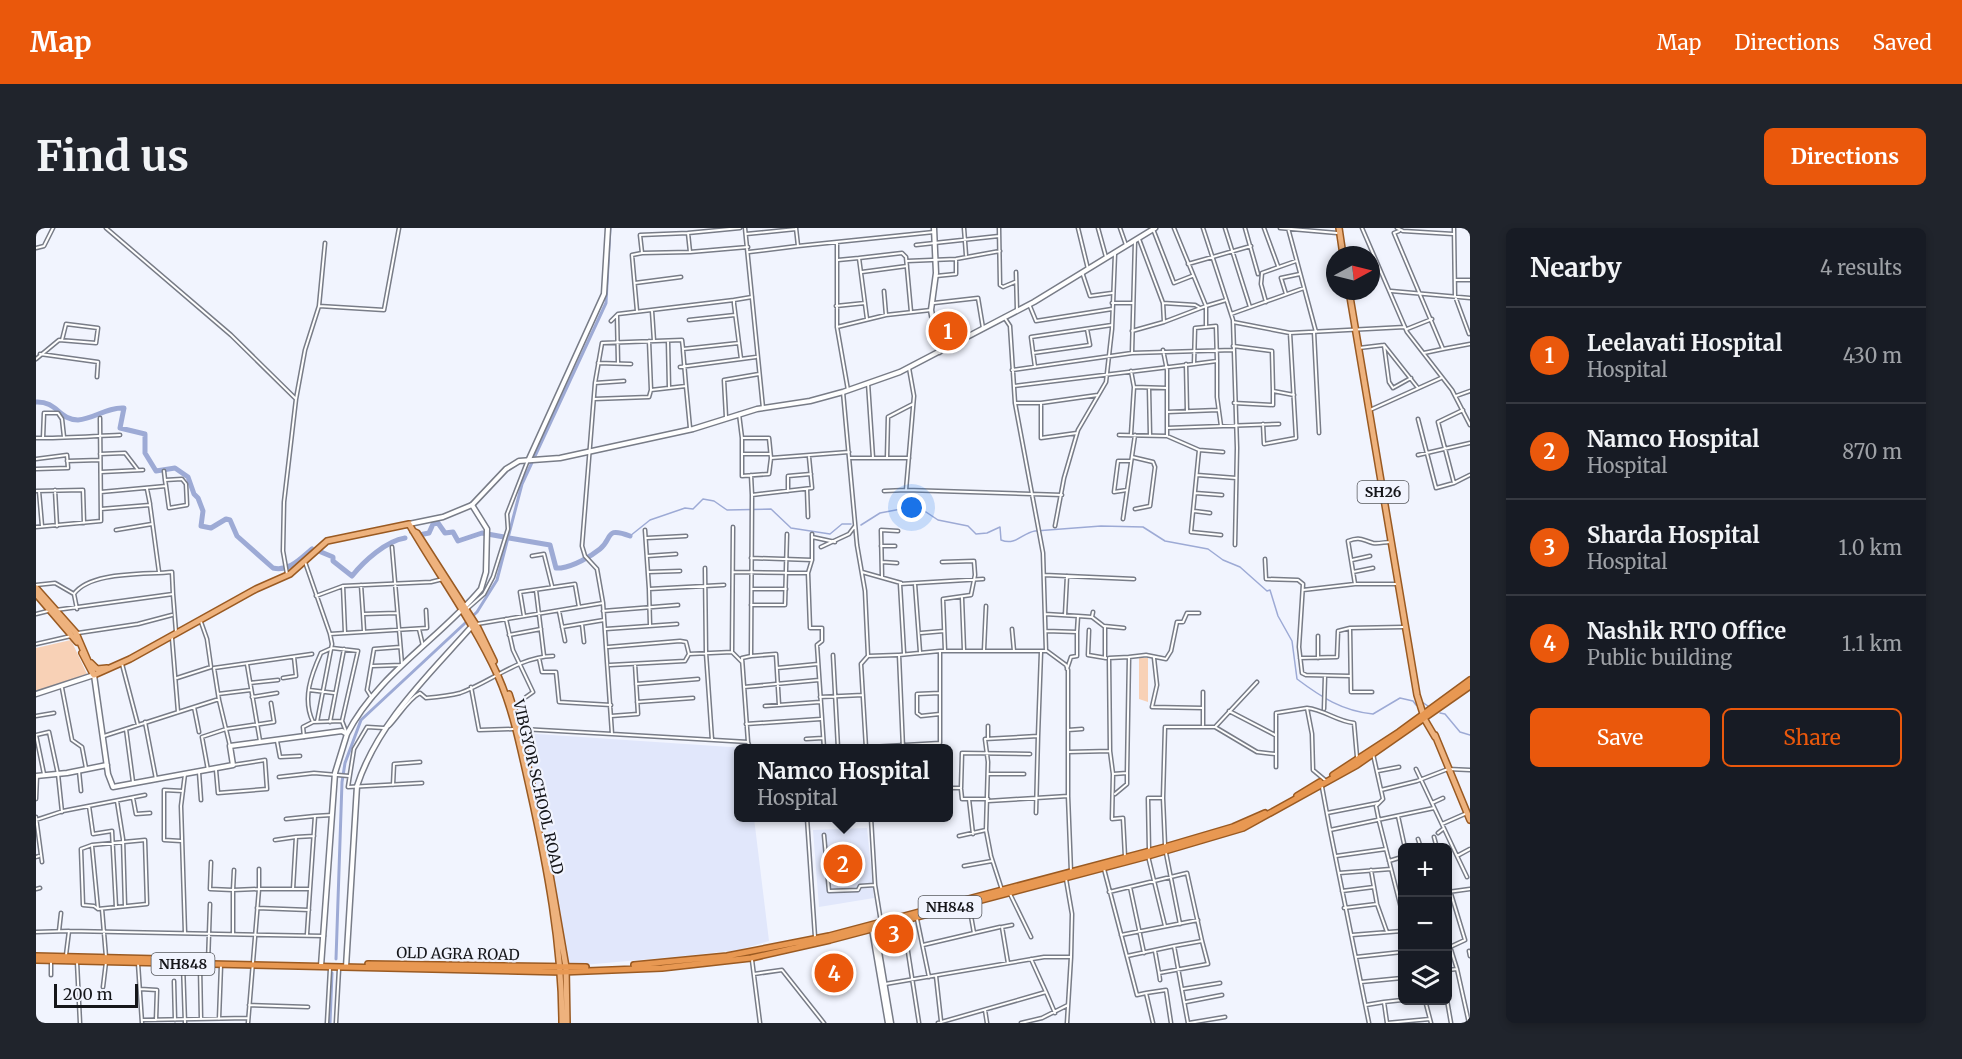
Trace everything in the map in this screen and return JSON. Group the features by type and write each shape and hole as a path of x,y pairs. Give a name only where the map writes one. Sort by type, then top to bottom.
{"highway":[{"name":"NH848","path":"1425,716 1470,680"},
{"name":"NH848","path":"36,958 51,961 77,959 208,961 321,964 339,967 564,970 662,968 751,957 1166,849 1240,825 1323,783 1372,753 1470,686"},
{"name":"NH848","path":"1323,783 1357,760 1372,753"},
{"name":"NH848","path":"1103,866 1125,857 1149,853"},
{"name":"NH848","path":"902,918 917,916 1005,891"},
{"name":"NH848","path":"564,970 727,956 873,927"},
{"name":"NH848","path":"36,958 66,956 77,959"},
{"name":"NH848","path":"106,960 183,964 208,961 254,962"}],"main road":[{"path":"1340,231 1342,246"},
{"name":"SH26","path":"1351,300 1417,692 1425,716 1469,817"},
{"path":"94,675 250,592 287,575 332,539 409,524"},
{"name":"VIBGYOR SCHOOL ROAD","path":"409,524 472,623 499,674 518,729 542,842 564,970 565,1023"},
{"path":"36,586 75,634 90,662 94,675"},
{"path":"94,675 122,664 174,632 250,592"},
{"path":"36,594 54,610"},
{"path":"75,634 94,675"},
{"path":"90,662 98,669 107,668"}],"street":[{"path":"36,248 44,246 53,228"},
{"path":"106,228 231,335 296,399"},
{"path":"319,306 384,310 399,228"},
{"path":"642,254 640,235 740,228"},
{"path":"745,228 763,408"},
{"path":"964,228 966,256"},
{"path":"999,228 1000,287 1015,282"},
{"path":"1078,228 1088,269"},
{"path":"1098,228 1107,259"},
{"path":"1120,228 1126,248"},
{"path":"1144,228 1146,234"},
{"path":"1174,228 1206,306 1206,325"},
{"path":"1203,228 1233,321 1236,426 1235,545"},
{"path":"1225,228 1250,307"},
{"path":"1245,228 1258,274"},
{"path":"1264,228 1278,266"},
{"path":"1280,228 1340,231"},
{"path":"1288,228 1315,332 1319,434"},
{"path":"1362,228 1370,246"},
{"path":"1454,228 1455,296 1469,334"},
{"path":"321,964 335,773 347,734 355,718 402,666 484,594 508,529 507,514 604,294 608,229"},
{"path":"746,234 796,229 798,246"},
{"path":"409,524 443,517 472,505 506,469 532,460 590,451 690,429 763,408 810,401 843,392 909,368 1029,304 1126,248 1154,229 1174,283 1192,276"},
{"path":"1443,349 1394,233 1398,229 1453,234"},
{"path":"749,252 934,231 936,276 931,310 939,351"},
{"path":"688,233 690,252"},
{"path":"916,245 999,236"},
{"path":"1137,240 1163,303 1164,322"},
{"path":"1132,353 1137,240"},
{"path":"837,242 837,327 848,390"},
{"path":"287,575 285,560 286,475 305,350 319,306 325,243"},
{"path":"1188,264 1251,246"},
{"path":"638,312 632,255 748,247"},
{"path":"907,261 956,258 1000,251"},
{"path":"838,261 902,253 907,261 910,312"},
{"path":"1055,526 1077,433 1106,382 1108,373 1115,254"},
{"path":"859,258 867,319"},
{"path":"936,276 956,274 956,258"},
{"path":"1266,302 1261,284 1262,273 1296,261"},
{"path":"861,272 907,266"},
{"path":"1380,267 1406,328 1456,396 1470,425"},
{"path":"1016,272 1017,310"},
{"path":"1082,272 1089,296 1113,292"},
{"path":"1286,295 1281,278 1300,274"},
{"path":"635,283 681,277"},
{"path":"1455,280 1470,280"},
{"path":"1231,314 1304,288"},
{"path":"884,291 886,315"},
{"path":"1391,291 1470,298"},
{"path":"611,321 617,315 752,297"},
{"path":"932,303 978,298 983,328"},
{"path":"734,300 741,359"},
{"path":"1132,332 1226,300"},
{"path":"836,306 865,303"},
{"path":"1112,303 1133,303"},
{"path":"1163,303 1195,305 1200,308"},
{"path":"1029,304 1036,321 1112,309"},
{"path":"837,327 886,315 931,310"},
{"path":"652,311 654,341"},
{"path":"617,315 618,363"},
{"path":"689,320 735,315"},
{"path":"1004,317 1010,326 1015,403 1043,554 1046,651"},
{"path":"1233,321 1290,333 1406,328 1432,319"},
{"path":"36,359 62,340 96,343 98,328 66,324 62,340"},
{"path":"1035,367 1031,337 1112,325"},
{"path":"1194,364 1195,328 1206,325 1216,326 1218,328 1218,411 1221,426"},
{"path":"1033,353 1090,345 1087,329"},
{"path":"1263,424 1264,444 1296,438 1290,333"},
{"path":"612,734 608,647 603,603 597,569 586,558 582,546 595,383 601,344 682,340 682,366 690,429"},
{"path":"594,399 648,397 651,390 649,341"},
{"path":"668,341 669,388"},
{"path":"683,349 739,343"},
{"path":"1423,353 1470,344"},
{"path":"1359,348 1384,345"},
{"path":"1384,345 1389,382 1393,388 1411,378"},
{"path":"1384,345 1418,388"},
{"path":"1012,370 1163,350 1233,348 1272,351 1273,405 1234,403"},
{"path":"1163,350 1167,388 1167,436"},
{"path":"40,354 98,362 97,377"},
{"path":"682,366 757,357"},
{"path":"1014,386 1217,361"},
{"path":"598,363 631,364"},
{"path":"1186,364 1187,411"},
{"path":"906,490 913,404 909,368"},
{"path":"1123,519 1133,435 1134,387 1131,371"},
{"path":"726,417 724,380 759,374"},
{"path":"1370,410 1442,378"},
{"path":"595,383 624,381"},
{"path":"868,383 873,458"},
{"path":"651,390 686,386"},
{"path":"1134,387 1167,388"},
{"path":"1149,388 1150,435"},
{"path":"1273,391 1294,395"},
{"path":"1456,396 1470,391"},
{"path":"843,392 855,526 865,591 868,656 861,664 866,744"},
{"path":"1015,403 1041,404 1098,395"},
{"path":"887,458 888,417 913,404"},
{"path":"1041,404 1041,438 1077,433"},
{"path":"1454,483 1438,420 1463,410"},
{"path":"1167,412 1218,411"},
{"path":"44,438 44,413 58,413 62,419 64,438"},
{"path":"739,414 742,438 742,476 769,474 771,458 769,438 742,438"},
{"path":"36,527 101,521 100,418"},
{"path":"1418,419 1435,487 1454,483 1470,475"},
{"path":"1167,428 1279,424"},
{"path":"36,438 120,435"},
{"path":"1119,435 1167,436 1199,450 1223,452"},
{"path":"1418,455 1470,442"},
{"path":"1199,450 1191,532 1221,535"},
{"path":"771,458 809,457 849,452"},
{"path":"100,454 125,453 138,470"},
{"path":"742,454 770,454"},
{"path":"36,459 67,455 68,468 36,469"},
{"path":"752,495 812,488 809,457"},
{"path":"849,458 909,458"},
{"path":"1127,490 1114,492 1118,461 1131,459 1153,462 1155,467 1150,506 1135,509"},
{"path":"67,461 100,460"},
{"path":"100,472 143,470"},
{"path":"164,471 165,480 169,508 187,505 186,484 182,479 165,480"},
{"path":"788,491 788,476 811,474"},
{"path":"751,475 752,656"},
{"path":"1197,475 1236,478"},
{"path":"100,492 166,486"},
{"path":"147,489 159,573"},
{"path":"807,489 808,517"},
{"path":"55,490 57,526"},
{"path":"42,526 38,491 82,490 84,523"},
{"path":"884,491 1062,495"},
{"path":"1195,493 1222,495"},
{"path":"101,509 150,505"},
{"path":"464,611 483,584 487,537 487,528 472,505"},
{"path":"1194,511 1210,513"},
{"path":"116,530 152,524"},
{"path":"821,547 849,534 855,526"},
{"path":"732,652 733,527"},
{"path":"645,530 650,625"},
{"path":"882,577 882,530 898,531"},
{"path":"751,605 785,605 787,534"},
{"path":"646,538 686,536"},
{"path":"824,744 817,645 822,641 822,628 810,628 808,573 812,560 812,536 835,542"},
{"path":"1355,584 1348,541 1365,538 1374,543 1392,542"},
{"path":"882,546 896,546"},
{"path":"392,547 402,666"},
{"path":"532,556 544,554 552,586"},
{"path":"647,556 676,554"},
{"path":"1352,560 1370,556"},
{"path":"751,558 812,560"},
{"path":"1266,559 1266,579 1298,580 1303,583 1299,658 1304,675 1350,676"},
{"path":"942,562 974,561 971,595 943,599 945,651"},
{"path":"305,562 330,634 332,648 317,722"},
{"path":"882,562 897,563"},
{"path":"705,568 706,653 712,740"},
{"path":"1353,572 1373,568"},
{"path":"648,572 680,571"},
{"path":"77,609 74,594 79,586 92,580 172,572 172,615 178,712"},
{"path":"733,572 808,573"},
{"path":"862,572 902,583 915,584 983,579"},
{"path":"1044,575 1134,579"},
{"path":"1065,615 1067,576"},
{"path":"316,596 343,586 444,579"},
{"path":"36,586 55,583 74,594"},
{"path":"902,583 904,654"},
{"path":"524,616 520,592 552,586 575,584 579,607"},
{"path":"915,584 921,652"},
{"path":"1303,590 1355,584 1399,584"},
{"path":"361,585 364,632"},
{"path":"649,589 724,585"},
{"path":"343,586 345,633"},
{"path":"536,589 544,656"},
{"path":"751,589 786,589"},
{"path":"36,614 172,594"},
{"path":"962,598 963,650"},
{"path":"347,966 357,786 364,763 383,728 472,623 506,620 603,603"},
{"path":"603,610 678,605"},
{"path":"984,650 986,606"},
{"path":"330,634 427,628 426,610"},
{"path":"558,611 565,641"},
{"path":"1092,617 1093,612"},
{"path":"363,614 397,613"},
{"path":"1089,630 1088,655 1162,660 1169,656 1177,622 1184,622 1187,613 1199,614"},
{"path":"1046,614 1092,617 1104,626 1124,628"},
{"path":"36,644 172,615"},
{"path":"1067,1023 1072,914 1068,875 1067,669 1071,657 1077,656 1078,616"},
{"path":"200,619 207,639 233,765"},
{"path":"506,620 519,664 532,692 526,696"},
{"path":"562,627 605,620"},
{"path":"582,624 584,642"},
{"path":"606,629 677,624"},
{"path":"1104,626 1114,795 1112,819 1122,818 1125,857"},
{"path":"1299,658 1337,657 1338,631 1350,628 1406,627"},
{"path":"1350,628 1351,692 1372,692"},
{"path":"419,629 423,646"},
{"path":"509,635 542,629"},
{"path":"1012,629 1014,651"},
{"path":"921,633 944,631"},
{"path":"1046,631 1077,632"},
{"path":"1318,636 1318,658"},
{"path":"608,647 680,641 686,642 689,654 685,661 609,665"},
{"path":"372,698 367,690 375,648 400,647"},
{"path":"313,722 306,707 313,671 321,653 332,648 358,651 342,721 347,734"},
{"path":"330,722 344,649"},
{"path":"868,656 963,650 1046,651 1066,665 1067,669"},
{"path":"928,744 940,743 940,651"},
{"path":"689,654 732,652 743,662"},
{"path":"1036,813 1041,652"},
{"path":"177,678 213,668 312,654"},
{"path":"471,687 479,730 518,729 748,742 742,658 777,654 779,705"},
{"path":"833,655 838,744"},
{"path":"899,655 903,744"},
{"path":"422,783 348,787 347,776 354,749 367,727 387,728 413,697 420,693 426,698 439,697 471,687 519,664 544,656 552,656"},
{"path":"283,678 296,676 294,657"},
{"path":"1114,795 1127,784 1129,657"},
{"path":"539,658 542,672 556,672 559,702 611,705"},
{"path":"1154,658 1157,685 1152,707 1203,708"},
{"path":"122,664 138,725"},
{"path":"247,664 260,743"},
{"path":"611,716 638,714 635,664"},
{"path":"777,668 818,664"},
{"path":"370,666 402,666"},
{"path":"36,694 62,688 94,675 107,765 113,787 134,784 199,771 208,770 216,768 233,765 265,760 267,789 218,793 216,768"},
{"path":"1324,710 1325,676"},
{"path":"636,684 698,679"},
{"path":"250,683 278,680"},
{"path":"744,687 819,680"},
{"path":"1215,727 1257,682"},
{"path":"62,688 72,740 82,747 86,770"},
{"path":"218,694 251,690"},
{"path":"309,690 334,693"},
{"path":"1203,692 1203,725"},
{"path":"252,697 277,693"},
{"path":"940,693 917,694 917,713 921,716 940,714"},
{"path":"820,697 862,695"},
{"path":"637,702 693,698"},
{"path":"104,736 219,700"},
{"path":"765,706 820,702"},
{"path":"208,770 202,737 226,729 274,722 271,703"},
{"path":"194,707 199,732"},
{"path":"1307,708 1312,734 1313,770 1323,783 1344,908 1369,1023"},
{"path":"1276,767 1276,712 1307,708 1324,710 1340,721 1353,723 1357,760"},
{"path":"1229,711 1276,735"},
{"path":"36,716 54,713"},
{"path":"746,724 821,719"},
{"path":"304,738 303,727 313,722 342,721"},
{"path":"146,722 156,780"},
{"path":"1180,924 1166,849 1163,798 1164,728 1170,725 1215,727 1257,752 1275,754"},
{"path":"988,726 988,739 985,739 988,774 986,830 992,861 1005,891 1031,937"},
{"path":"126,729 134,784"},
{"path":"1068,730 1082,729"},
{"path":"230,746 304,738 342,731 347,734"},
{"path":"44,776 36,735 49,732 58,774 62,812"},
{"path":"988,739 1038,736"},
{"path":"806,740 823,738"},
{"path":"277,741 280,757 300,756"},
{"path":"1068,752 1110,751"},
{"path":"1030,754 962,753 962,799 1068,796"},
{"path":"1328,813 1383,800 1372,753"},
{"path":"393,785 394,765 420,762"},
{"path":"36,800 37,776 107,765"},
{"path":"1378,771 1399,767"},
{"path":"1416,769 1467,877"},
{"path":"1381,790 1448,769 1470,770"},
{"path":"79,771 81,791"},
{"path":"199,771 201,800"},
{"path":"279,777 335,773 347,776"},
{"path":"1113,774 1127,773"},
{"path":"185,774 181,841 185,933"},
{"path":"988,774 1024,774"},
{"path":"953,788 961,788"},
{"path":"181,841 164,840 164,790 183,791"},
{"path":"42,862 36,819 145,795"},
{"path":"133,798 136,814 150,813"},
{"path":"1163,798 1148,798 1149,853 1165,926"},
{"path":"1432,803 1443,798"},
{"path":"969,799 973,834"},
{"path":"117,801 123,841 125,906"},
{"path":"1378,803 1379,821 1399,897"},
{"path":"89,806 93,834 112,831 116,908"},
{"path":"1330,830 1434,808"},
{"path":"286,819 332,815"},
{"path":"307,935 315,816"},
{"path":"1398,816 1404,843"},
{"path":"1441,825 1469,817"},
{"path":"807,822 816,939"},
{"path":"871,822 875,885 882,924"},
{"path":"1438,833 1443,829"},
{"path":"959,836 986,830"},
{"path":"824,835 829,891 858,890 860,886 875,885"},
{"path":"275,840 314,836"},
{"path":"293,889 296,837"},
{"path":"1434,837 1436,843"},
{"path":"1418,839 1419,843"},
{"path":"145,840 147,904 100,909 83,905 81,849 92,845 114,843 145,840"},
{"path":"92,845 104,932 106,960 103,987"},
{"path":"1335,856 1386,849"},
{"path":"1457,856 1470,849"},
{"path":"1389,861 1398,858"},
{"path":"964,866 992,861"},
{"path":"211,862 210,889 310,889"},
{"path":"1103,866 1137,996 1166,990 1171,1023"},
{"path":"1339,873 1391,868"},
{"path":"248,1023 259,869"},
{"path":"233,933 234,870"},
{"path":"1371,870 1377,904 1387,932"},
{"path":"1109,892 1187,873 1208,964 1159,973"},
{"path":"1130,887 1144,953"},
{"path":"1342,891 1374,887"},
{"path":"1452,890 1470,888"},
{"path":"969,902 974,933"},
{"path":"1452,903 1465,940 1452,946"},
{"path":"208,961 210,904"},
{"path":"1344,908 1377,904"},
{"path":"257,908 309,910"},
{"path":"59,931 61,913"},
{"path":"917,916 929,977"},
{"path":"1121,935 1198,920"},
{"path":"923,945 1012,925"},
{"path":"873,927 885,984 889,1023"},
{"path":"873,927 889,1023"},
{"path":"1002,927 1008,963"},
{"path":"66,956 69,931"},
{"path":"1351,935 1398,931"},
{"path":"36,932 324,936"},
{"path":"896,941 906,939 920,1023"},
{"path":"1126,956 1202,941"},
{"path":"1174,946 1188,1023 1225,1017"},
{"path":"1155,951 1160,980"},
{"path":"1451,951 1469,1023"},
{"path":"1468,951 1470,956"},
{"path":"1356,957 1398,952"},
{"path":"751,957 760,1023"},
{"path":"885,984 1031,959 1071,957"},
{"path":"77,959 80,1023"},
{"path":"1031,959 1054,1013"},
{"path":"51,961 51,975"},
{"path":"138,963 142,1021 248,1018"},
{"path":"200,963 201,1019"},
{"path":"219,1019 221,963"},
{"path":"183,964 185,1021"},
{"path":"327,1023 331,966"},
{"path":"336,1023 339,967"},
{"path":"1452,970 1457,969"},
{"path":"754,974 782,970 824,1023"},
{"path":"936,976 940,1022 1046,992"},
{"path":"1361,982 1398,978"},
{"path":"174,981 175,1020"},
{"path":"1183,989 1220,983"},
{"path":"140,989 157,990 156,1020"},
{"path":"1146,993 1153,1023"},
{"path":"1185,1003 1222,995"},
{"path":"1365,1005 1398,1000"},
{"path":"1383,1002 1387,1023 1430,1019"},
{"path":"249,1005 308,1007"},
{"path":"1021,1023 1054,1013 1068,1005"},
{"path":"1426,1005 1431,1023"},
{"path":"1448,1005 1451,1023"},
{"path":"985,1010 987,1023"},
{"path":"223,1023 224,1018"}],"shaded area":[{"path":"71,640 87,674 36,691 36,648"},
{"path":"1139,658 1148,658 1148,702 1139,699"},
{"path":"522,733 734,747 734,822 754,822 769,941 739,950 684,956 572,966 566,963"},
{"path":"867,828 874,898 819,907 813,830"}],"waterway":[{"path":"336,959 342,782 345,763 361,720 477,612 497,580 522,484 606,303 610,228"},
{"path":"36,402 49,404 66,417 78,420 112,409 124,408 120,428 145,434 145,453 156,471 175,468 188,477 203,511 201,526 211,528 226,519 230,520 237,536 273,568 289,566 312,549"},
{"path":"630,536 650,520 685,508 693,509 703,499 714,501 727,510 771,509 791,528 830,534 842,524 851,524"},
{"path":"861,525 880,513 917,506 938,520 968,526 976,534 987,533 1000,527 1001,540 1006,541 1015,540 1035,531 1101,526 1143,527 1165,541 1208,549 1223,560 1240,567 1267,591 1270,590 1278,616 1292,641 1297,679 1315,692 1351,710 1373,714 1400,698 1413,701 1416,705"},
{"path":"910,507 919,508"},
{"path":"419,535 429,533 433,524 438,523 445,533 453,532 458,541 482,533 504,537"},
{"path":"509,538 550,545 556,568 561,568 592,555 613,533 630,536"},
{"path":"321,552 333,557 333,561 352,576 376,552 390,543 405,538"},
{"path":"1422,702 1428,706"},
{"path":"1440,713 1445,714 1460,732 1470,735"},
{"path":"330,1023 332,973"}],"place":[{"name":"Leelavati Hospital","path":"948,331"},
{"name":"Namco Hospital","path":"843,864"},
{"name":"Sharda Hospital","path":"894,934"},
{"name":"Nashik RTO Office","path":"834,973"}]}
